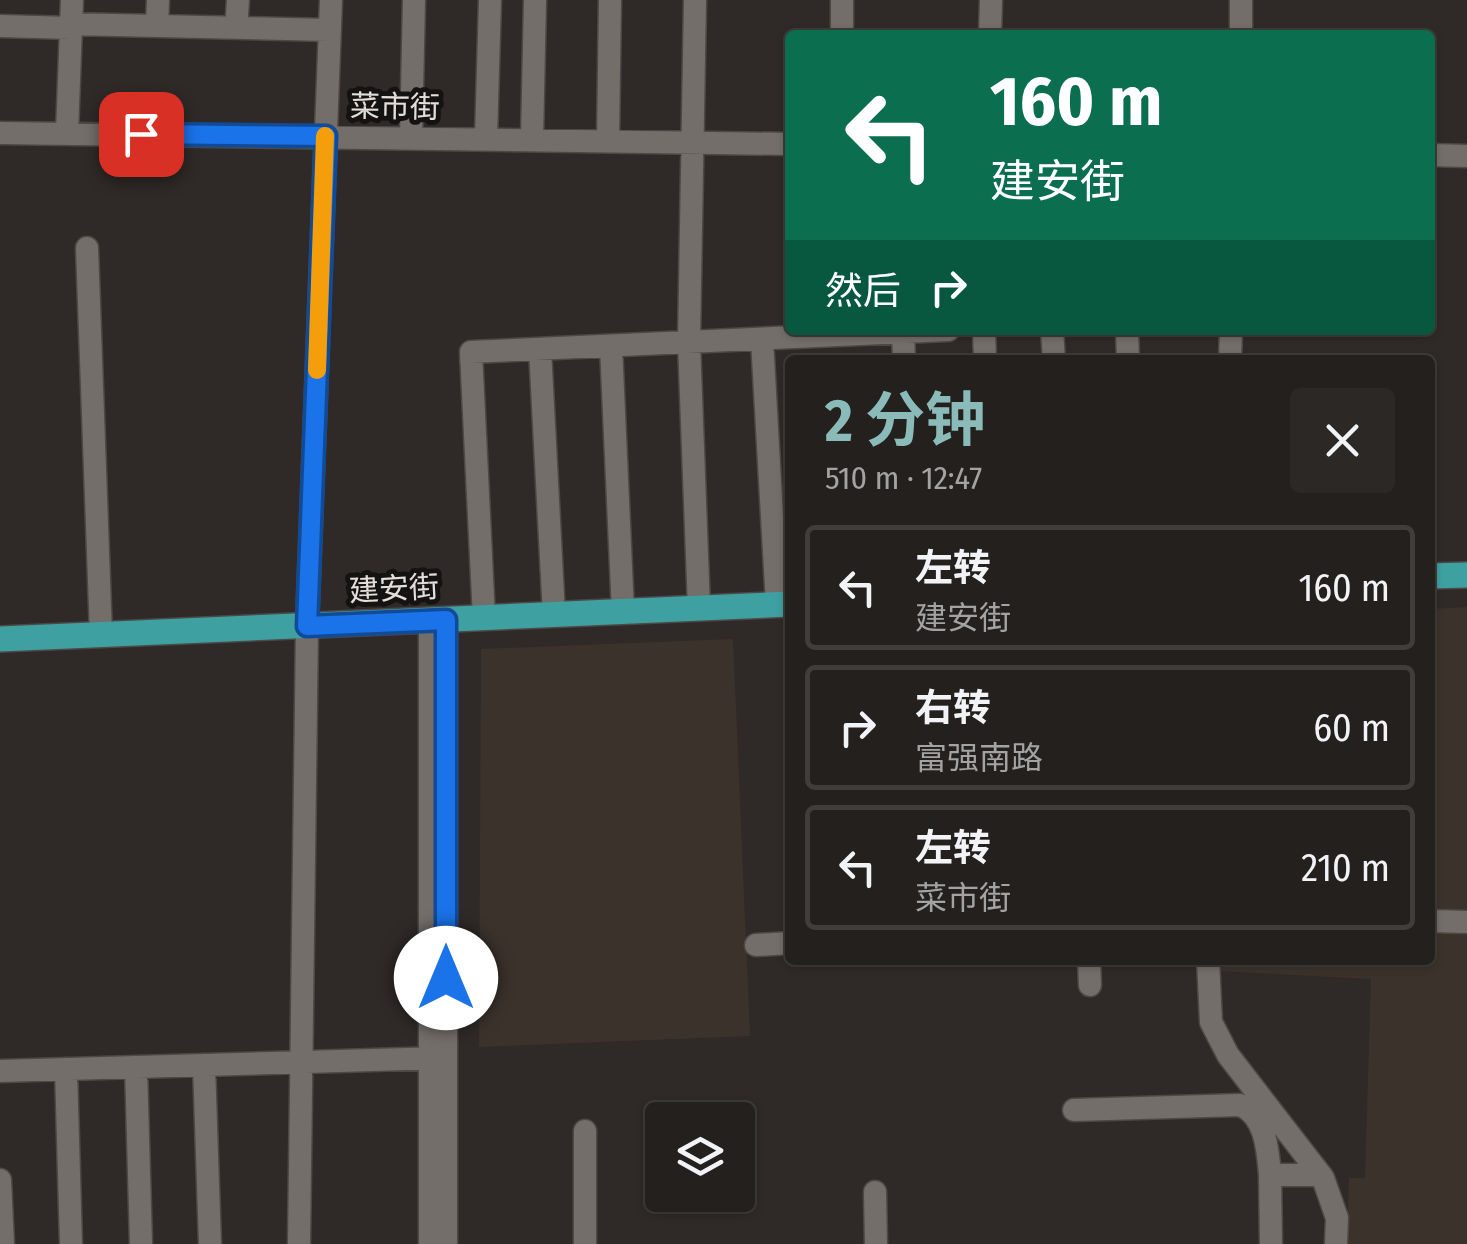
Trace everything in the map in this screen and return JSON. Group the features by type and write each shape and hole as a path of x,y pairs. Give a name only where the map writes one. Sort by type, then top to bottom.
{"main road":[{"path":"1435,576 1467,575"},
{"name":"建安街","path":"0,639 784,605"}],"street":[{"path":"157,26 158,0"},
{"path":"299,1244 305,1062 307,626 331,0"},
{"path":"411,137 414,0"},
{"path":"486,138 490,0"},
{"path":"532,139 535,0"},
{"path":"608,140 610,0"},
{"path":"695,0 689,342 699,608"},
{"path":"842,0 842,30"},
{"path":"990,30 991,0"},
{"path":"1240,30 1241,0"},
{"path":"68,133 72,17"},
{"path":"0,26 72,17 157,26 330,30"},
{"name":"菜市街","path":"0,132 785,144"},
{"path":"1435,155 1467,156"},
{"path":"87,248 101,635"},
{"path":"484,618 471,352 811,335"},
{"path":"762,339 784,605"},
{"path":"611,346 622,612"},
{"path":"540,349 554,615"},
{"path":"438,620 438,1058 446,1244"},
{"path":"1435,920 1467,922"},
{"path":"756,945 785,944"},
{"path":"1089,965 1090,985"},
{"path":"1208,965 1210,1022 1321,1175 1337,1218 1336,1244"},
{"path":"0,1071 438,1058"},
{"path":"430,1244 438,1058"},
{"path":"204,1065 210,1244"},
{"path":"136,1067 142,1244"},
{"path":"66,1069 71,1244"},
{"path":"1074,1110 1240,1105 1252,1112 1266,1140 1272,1244"},
{"path":"585,1131 585,1244"},
{"path":"1270,1176 1321,1175"},
{"path":"0,1180 2,1244"},
{"path":"875,1192 876,1244"}],"shaded area":[{"path":"1467,607 1467,1244 1347,1244 1349,1178 1365,1178 1371,979 1217,971 1215,965 1435,965 1435,609"},
{"path":"733,639 750,1036 479,1047 481,649"}],"slow traffic":[{"path":"317,370 325,136"}],"route":[{"path":"141,134 326,136 307,626 446,620 446,978"}]}
